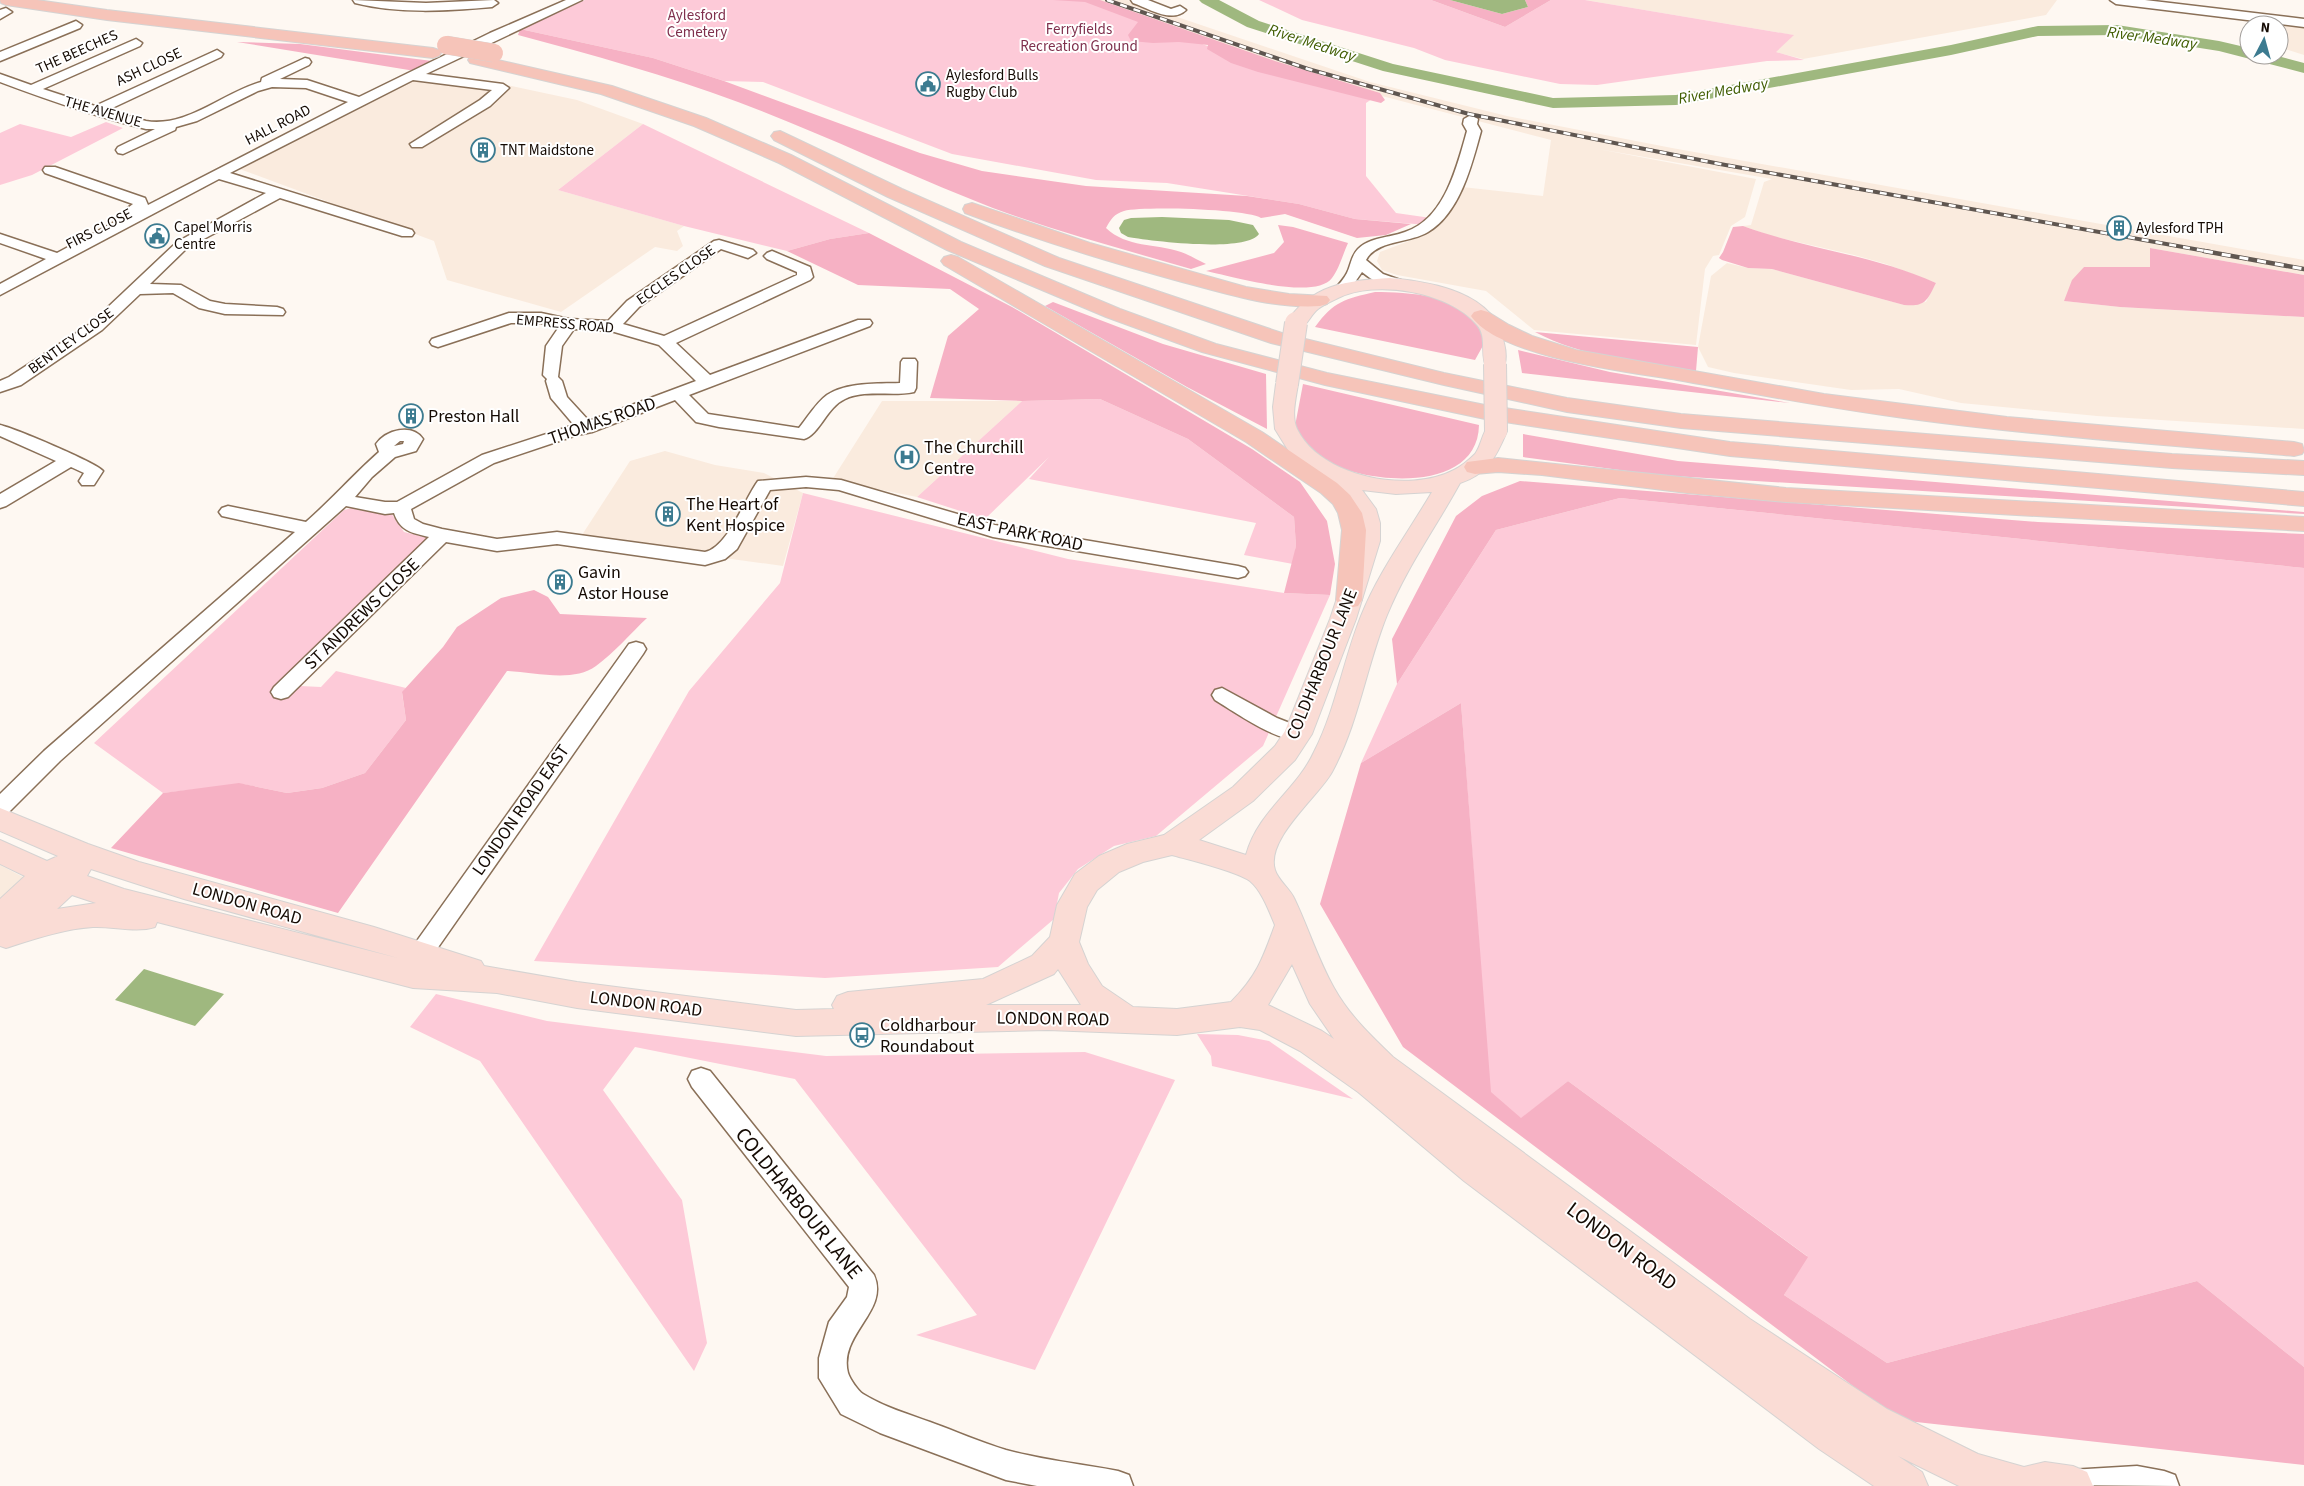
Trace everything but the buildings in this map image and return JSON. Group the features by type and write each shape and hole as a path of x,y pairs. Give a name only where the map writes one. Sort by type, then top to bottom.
{"highway":[{"path":"73,0 440,49 476,60 606,90 670,110 742,140 785,159 954,246 1113,313 1209,348 1325,379 1485,412 1740,450 2304,499"},
{"path":"4,9 107,15 494,53 591,72 659,91"},
{"path":"695,103 718,112"},
{"path":"1320,300 1294,301 1261,296 1153,268 1030,230 965,206 871,166 771,132 895,193 1071,268 1278,339 1454,382 1567,405 1681,420 2172,461 2301,456"},
{"path":"742,140 1254,437 1329,488 1342,500 1350,513 1354,530 1349,600"},
{"path":"1481,316 1510,334 1561,351 1814,400 2301,456"},
{"path":"1578,427 1812,451 2304,484"},
{"path":"1254,437 1322,469"},
{"path":"1476,467 1498,465 1542,468 1687,486 1786,495 2304,524"}],"main road":[{"path":"1320,300 1343,290 1370,285 1398,284 1417,287 1448,296 1467,305 1481,316 1494,339 1496,431 1491,449 1476,467 1451,479 1415,487 1395,487 1357,482 1322,469"},
{"name":"COLDHARBOUR LANE","path":"1172,844 1243,794 1286,753 1298,734 1349,600 1368,541 1368,523 1364,509 1356,497 1300,452 1286,430 1284,408 1296,323 1306,309 1320,300"},
{"name":"COLDHARBOUR LANE","path":"1260,873 1259,859 1272,826 1317,772 1333,744 1373,618 1394,572 1451,479"},
{"name":"LONDON ROAD","path":"0,819 85,855 418,964"},
{"path":"1172,844 1223,858 1260,873 1279,898 1290,926 1274,971 1259,995 1240,1014 1177,1022 1131,1022 1091,995 1074,969 1064,942 1072,905 1086,882 1109,864 1137,852 1172,844"},
{"name":"LONDON ROAD","path":"0,851 57,878 122,900 259,937 418,964 577,995 796,1023 1048,1017 1131,1022"},
{"path":"2,931 57,878 85,855"},
{"path":"2,931 96,915 141,917 194,928 259,937"},
{"name":"LONDON ROAD","path":"1290,926 1321,996 1349,1035 1381,1067 1737,1332 1873,1423 1973,1472 2024,1486"},
{"name":"LONDON ROAD","path":"737,1015 987,992 1043,965 1064,942"},
{"name":"LONDON ROAD","path":"1240,1014 1265,1016 1311,1041 1370,1082 1476,1170 1833,1435 1908,1486"},
{"path":"2024,1486 2046,1482 2071,1485"}],"street":[{"path":"360,0 424,8 492,3"},
{"name":"HALL ROAD","path":"0,290 53,256 412,76 502,32 576,0"},
{"path":"1137,0 1171,13 1180,10"},
{"path":"2116,0 2203,6 2304,23"},
{"path":"0,57 76,25"},
{"name":"THE BEECHES","path":"30,90 136,43"},
{"name":"ASH CLOSE","path":"95,110 217,54"},
{"path":"123,150 151,129 183,120 261,85 305,62"},
{"path":"412,76 503,88 485,103 417,144"},
{"name":"THE AVENUE","path":"0,78 30,90 151,129"},
{"path":"261,85 307,84 360,102"},
{"path":"1343,290 1353,276 1361,254 1370,246 1413,234 1432,224 1448,200 1467,159 1474,131 1470,124 1471,119"},
{"name":"FIRS CLOSE","path":"50,170 140,201 141,206 53,256"},
{"path":"219,174 407,234"},
{"name":"BENTLEY CLOSE","path":"0,388 15,381 96,327 182,245 278,193"},
{"path":"0,238 53,256"},
{"name":"ECCLES CLOSE","path":"612,326 633,304 720,244 748,253"},
{"path":"0,281 53,256"},
{"path":"665,342 805,277 806,270 772,256"},
{"path":"1358,262 1378,277 1398,284"},
{"path":"138,289 176,288 212,306 225,309 277,312"},
{"name":"EMPRESS ROAD","path":"438,342 510,318 541,318 569,324 612,326 665,342 707,382"},
{"name":"THOMAS ROAD","path":"401,507 488,459 574,430 586,428 864,323"},
{"path":"569,324 554,346 552,378 558,398 586,428"},
{"path":"679,394 702,418 804,434 827,404 836,397 850,392 908,388 909,362"},
{"path":"0,430 94,471 88,481"},
{"path":"0,807 52,756 342,500 366,473 392,452"},
{"path":"0,502 71,460"},
{"name":"EAST PARK ROAD","path":"442,536 496,545 557,538 676,554 694,559 709,559 723,553 730,545 764,486 806,482 841,485 993,530 1238,572"},
{"path":"342,500 385,508 401,507 406,522 416,528 442,536"},
{"path":"228,512 310,528"},
{"name":"ST ANDREWS CLOSE","path":"281,692 442,536"},
{"name":"LONDON ROAD EAST","path":"418,964 636,649"},
{"path":"1222,695 1270,723 1298,734"},
{"name":"COLDHARBOUR LANE","path":"701,1080 864,1284 860,1303 839,1332 833,1358 834,1378 851,1404 880,1418 1006,1465 1118,1486"},
{"path":"2071,1485 2137,1481 2164,1486"}],"shaded area":[{"path":"1053,0 1100,0 1275,61 1380,93 1385,100 1381,103 1258,72 1231,63 1207,49 1208,45 1131,41 1128,35 1138,22 1085,2"},
{"path":"1094,0 1127,0 1370,82 1507,116 1672,148 2304,260 2304,275 2150,248 2150,267 2084,267 2064,301 2120,307 2304,317 2304,429 2097,416 1961,403 1899,389 1851,390 1734,373 1708,367 1698,347 1711,276 1727,263 1748,268 1772,269 1904,305 1926,302 1936,283 1886,264 1771,236 1743,226 1751,225 1764,182 1772,179 1598,149 1756,179 1745,217 1731,226 1719,255 1713,256 1705,269 1696,345 1534,330 1486,291 1397,275 1382,270 1377,261 1380,252 1425,235 1441,217 1462,187 1543,196 1551,140 1378,95 1265,59"},
{"path":"1431,0 1450,0 1502,14 1528,7 1525,0 1551,0 1505,27"},
{"path":"1450,0 1525,0 1528,7 1502,14"},
{"path":"1585,0 2057,0 2046,15 1803,59 1775,52 1793,35"},
{"path":"2289,23 2304,24 2304,55 2289,50"},
{"path":"520,29 653,58 724,81 920,153 982,171 1086,186 1247,196 1299,204 1355,219 1411,224 1386,235 1357,238 1285,214 1261,218 1236,212 1194,209 1135,209 1121,212 1113,217 1106,228 1123,239 1181,252 1206,264 1191,269 1078,237 995,209 738,102 656,74 518,35"},
{"path":"237,42 300,44 432,61 415,71"},
{"path":"423,72 483,80 577,100 643,124 558,190 684,226 677,231 683,246 677,251 655,247 561,312 447,280 434,241 237,168"},
{"path":"1162,217 1229,220 1253,225 1259,234 1250,240 1236,243 1197,244 1128,237 1121,233 1119,228 1124,220 1131,218"},
{"path":"1278,225 1293,227 1348,243 1332,278 1323,285 1291,287 1272,285 1206,271 1274,253 1284,242"},
{"path":"1743,226 1791,241 1889,266 1936,283 1924,302 1917,305 1904,305 1772,269 1748,268 1719,258 1733,227"},
{"path":"869,233 1012,307 1252,449 1300,482 1327,521 1335,564 1330,595 1284,593 1296,546 1294,517 1188,439 1100,399 1022,401 930,398 948,336 979,309 950,289 858,285 787,251 830,239"},
{"path":"2150,248 2304,275 2304,317 2120,307 2064,301 2072,280 2084,267 2150,267"},
{"path":"1375,292 1433,297 1460,308 1471,316 1482,329 1485,342 1475,360 1315,327 1334,306 1348,299"},
{"path":"1053,302 1163,344 1266,374 1267,429 1187,387 1045,306"},
{"path":"1535,332 1698,347 1696,371 1634,362 1593,353 1573,348"},
{"path":"1518,350 1610,372 1790,403 1522,373"},
{"path":"1303,384 1479,425 1474,447 1460,463 1441,473 1417,478 1391,478 1366,475 1343,469 1324,460 1315,453 1295,426"},
{"path":"882,401 1022,401 917,497 832,480"},
{"path":"1523,434 1678,461 2304,512 2304,514 1657,475 1523,457"},
{"path":"665,451 715,465 764,473 803,493 783,566 580,538 630,461"},
{"path":"1520,481 2038,522 2304,534 2304,568 1620,498 1496,530 1397,684 1392,639 1456,516 1482,496"},
{"path":"534,590 548,597 560,614 647,618 609,655 587,671 576,674 553,675 507,671 338,913 111,848 163,793 239,783 287,793 322,788 365,773 406,720 402,692 443,647 457,627 501,598"},
{"path":"1461,703 1491,1092 1521,1118 1568,1081 1808,1257 1784,1295 1887,1363 2197,1281 2304,1367 2304,1465 1898,1420 1403,1047 1320,904 1361,763"},
{"path":"0,865 25,878 0,903"},
{"path":"144,969 224,994 195,1026 115,1000"}],"green space":[{"path":"585,0 1084,0 1264,67 1378,95 1366,103 1366,176 1396,213 1431,218 1427,225 1355,219 1299,204 1167,183 1096,180 952,154 763,82 724,81 653,58 520,29"},
{"path":"1259,0 1431,0 1505,27 1551,0 1585,0 1794,35 1776,52 1804,60 1767,61 1597,85 1560,84 1445,60 1414,48 1302,20"},
{"path":"106,122 123,128 32,175 0,185 0,133 20,124 71,137"},
{"path":"643,124 869,233 830,239 787,251 684,226 558,190"},
{"path":"1100,399 1188,439 1294,517 1296,546 1293,564 1244,555 1256,523 1029,479 1049,457 985,519 917,497 1022,401"},
{"path":"803,493 1068,559 1284,593 1330,595 1263,746 1156,836 1114,846 1078,869 1059,893 1054,919 998,967 825,978 534,961 689,691 780,583"},
{"path":"1620,498 2304,568 2304,1367 2197,1281 1887,1363 1784,1295 1807,1256 1568,1081 1521,1119 1490,1092 1461,703 1361,763 1397,684 1496,530"},
{"path":"352,508 391,513 404,532 429,538 270,695 281,698 300,686 321,687 336,671 406,688 402,693 406,720 365,773 322,788 287,793 243,784 163,793 94,743 344,510"},
{"path":"436,994 547,1021 826,1056 1085,1052 1175,1080 1035,1370 916,1335 977,1315 795,1079 635,1047 603,1090 682,1200 707,1343 694,1371 480,1061 410,1027"},
{"path":"1197,1034 1238,1035 1269,1041 1353,1099 1212,1066 1211,1056"}],"waterway":[{"name":"River Medway","path":"1207,0 1253,24 1389,68 1553,103 1676,100 1951,50 2038,31 2117,30 2239,51"},
{"name":"River Medway","path":"2289,64 2304,68"}],"railway":[{"path":"1107,0 1308,69 1469,114 1720,164 2211,252"},
{"path":"2204,251 2304,269"}],"place":[{"name":"Aylesford Bulls Rugby Club","path":"928,84"},
{"name":"TNT Maidstone","path":"483,150"},
{"name":"Aylesford TPH","path":"2119,228"},
{"name":"Capel Morris Centre","path":"157,236"},
{"name":"Preston Hall","path":"411,416"},
{"name":"The Churchill Centre","path":"907,457"},
{"name":"The Heart of Kent Hospice","path":"668,514"},
{"name":"Gavin Astor House","path":"560,582"},
{"name":"Coldharbour Roundabout","path":"862,1035"}],"park label":[{"name":"Aylesford Cemetery","path":"697,24"},
{"name":"Ferryfields Recreation Ground","path":"1079,38"}]}
